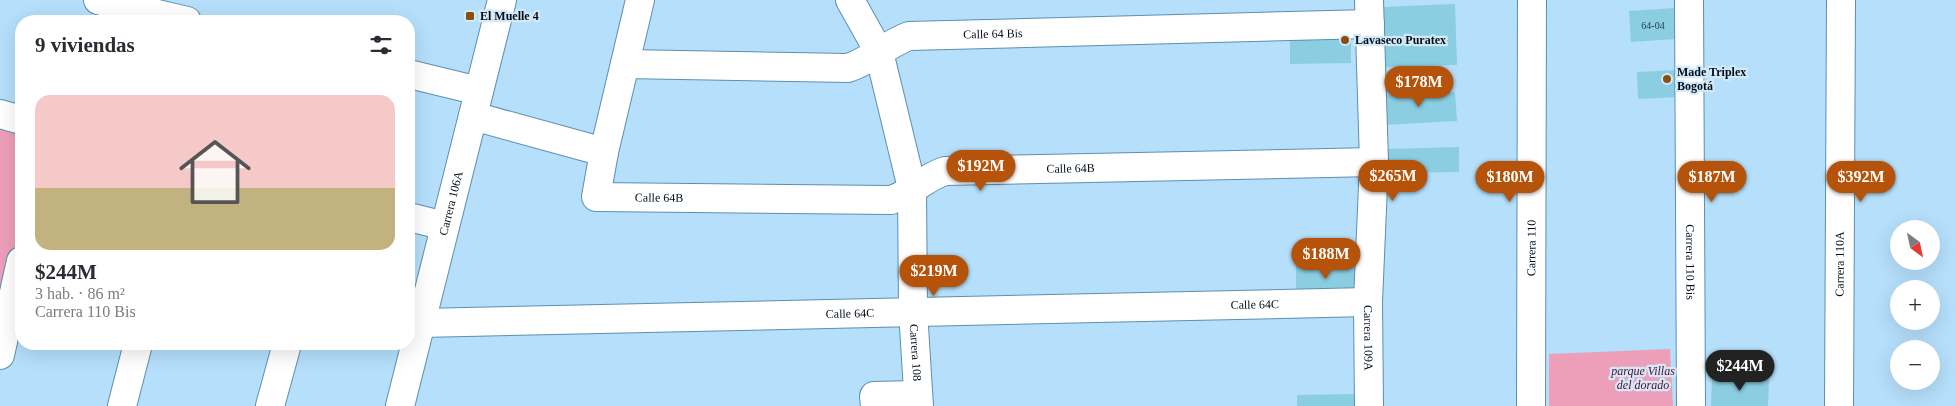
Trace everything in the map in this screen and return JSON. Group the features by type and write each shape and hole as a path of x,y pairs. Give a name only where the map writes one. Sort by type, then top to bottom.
{"street":[{"path":"98,0 162,15"},
{"name":"Carrera 106A","path":"415,347 502,0"},
{"path":"415,77 476,104 604,152 640,0"},
{"name":"Carrera 108","path":"850,0 879,52 912,188 913,311 919,400 874,396 875,406"},
{"name":"Carrera 110","path":"1531,406 1532,0"},
{"name":"Carrera 110 Bis","path":"1689,0 1691,406"},
{"name":"Carrera 110A","path":"1839,406 1840,0"},
{"name":"Calle 64 Bis","path":"625,64 848,68 898,40 909,36 1369,12"},
{"name":"Carrera 109A","path":"1369,12 1374,162 1368,302 1369,406"},
{"path":"0,114 15,118"},
{"name":"Calle 64B","path":"604,152 596,197 891,200 901,197 932,175 946,171 1374,162"},
{"path":"415,219 445,226"},
{"path":"0,355 15,288"},
{"name":"Calle 64C","path":"421,323 1368,302"},
{"path":"122,406 136,350"},
{"path":"270,406 285,350"},
{"name":"Carrera 106A","path":"400,406 414,350"}],"green space":[{"path":"0,129 15,133 15,252 0,314"},
{"name":"parque Villas del dorado","path":"1670,349 1673,406 1549,406 1549,354"}],"building":[{"path":"1455,4 1457,65 1384,67 1382,7"},
{"path":"1674,8 1676,39 1631,42 1629,11"},
{"path":"1351,34 1351,63 1290,64 1290,35"},
{"path":"1675,70 1676,97 1638,99 1637,72"},
{"path":"1455,92 1457,121 1384,125 1382,95"},
{"path":"1459,147 1459,172 1387,173 1387,149"},
{"path":"1296,264 1357,264 1357,296 1296,296"},
{"path":"1712,377 1769,379 1768,406 1711,406"},
{"path":"1354,394 1354,406 1297,406 1297,395"}],"place":[{"name":"El Muelle 4","path":"470,16"},
{"name":"Lavaseco Puratex","path":"1345,40"},
{"name":"Made Triplex Bogotá","path":"1667,79"}]}
